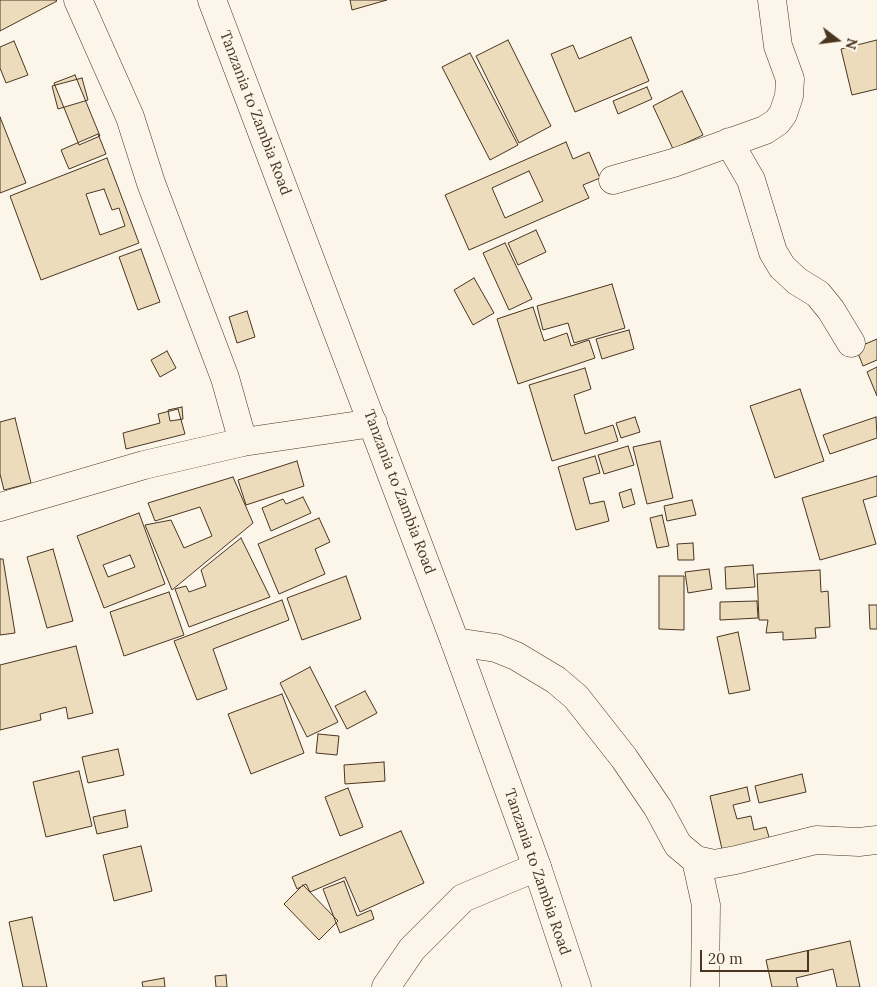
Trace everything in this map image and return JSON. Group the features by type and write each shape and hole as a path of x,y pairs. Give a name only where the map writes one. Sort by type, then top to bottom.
{"main road":[{"path":"78,0 130,117 151,183 225,378 243,442"},
{"name":"Tanzania to Zambia Road","path":"212,0 455,642 537,867 577,987"},
{"path":"613,180 673,163 765,130 777,122 783,114 789,96 790,79 778,46 772,0"},
{"path":"729,142 751,180 773,252 782,267 798,281 818,294 851,344"},
{"path":"0,507 144,465 243,442 373,423"},
{"path":"455,642 496,648 516,656 548,675 576,697 624,758 658,808 678,845 696,860 714,864 816,840 859,842 877,840"},
{"path":"696,860 706,905 705,987"},
{"path":"386,987 412,949 463,898 537,867"}],"building":[{"path":"0,0 56,0 57,1 0,31"},
{"path":"350,0 387,0 352,10"},
{"path":"631,37 649,81 575,112 551,54 573,45 579,59"},
{"path":"508,40 551,126 519,143 476,56"},
{"path":"877,40 877,89 852,95 841,49"},
{"path":"14,41 28,75 6,83 0,68 0,47"},
{"path":"470,53 518,145 490,160 442,67"},
{"path":"75,75 100,136 79,145 54,83"},
{"path":"82,78 88,100 58,109 52,86"},
{"path":"647,87 652,99 618,114 613,101"},
{"path":"682,91 703,135 673,149 653,106"},
{"path":"0,117 26,183 0,193"},
{"path":"98,134 106,154 69,169 61,150"},
{"path":"566,142 573,159 589,152 600,178 583,185 589,198 469,250 445,195","holes":["529,171 543,201 505,218 492,188"]},
{"path":"107,158 139,243 41,280 10,196","holes":["104,189 112,210 119,208 125,226 100,235 86,194"]},
{"path":"536,230 546,252 518,265 508,243"},
{"path":"505,243 532,299 509,310 483,253"},
{"path":"141,249 160,302 138,310 119,257"},
{"path":"474,278 494,313 473,325 454,290"},
{"path":"612,284 625,328 574,343 568,323 543,330 537,306"},
{"path":"533,307 544,341 567,333 571,346 589,340 595,358 518,384 497,319"},
{"path":"247,311 255,337 237,343 229,317"},
{"path":"629,330 634,349 602,359 596,339"},
{"path":"877,339 877,360 863,366 856,348"},
{"path":"167,351 176,368 160,377 151,360"},
{"path":"877,367 877,396 867,372"},
{"path":"585,368 591,389 574,395 585,434 613,425 618,441 552,461 529,385"},
{"path":"800,389 824,461 775,478 750,406"},
{"path":"182,407 183,419 170,421 168,410"},
{"path":"178,409 185,434 126,449 123,433 160,423 158,414"},
{"path":"635,417 640,432 621,438 616,423"},
{"path":"876,417 877,438 830,454 823,435"},
{"path":"15,418 31,483 4,490 0,474 0,422"},
{"path":"660,441 673,498 647,504 633,447"},
{"path":"628,446 634,465 604,474 598,455"},
{"path":"595,456 600,473 583,478 590,504 604,501 609,521 576,530 558,467"},
{"path":"297,461 304,486 246,505 238,480"},
{"path":"877,476 877,496 863,500 876,544 820,560 802,498"},
{"path":"233,477 253,523 172,590 145,525 171,520 184,548 212,536 200,507 155,521 148,503"},
{"path":"631,489 635,504 623,508 619,493"},
{"path":"303,497 311,513 271,531 262,508 283,499 286,504"},
{"path":"692,500 696,515 667,521 664,506"},
{"path":"139,513 165,584 104,608 77,536","holes":["130,555 135,567 108,577 103,565"]},
{"path":"662,515 669,546 657,548 650,518"},
{"path":"319,518 330,542 315,549 325,574 279,594 258,544"},
{"path":"241,538 270,597 189,627 175,589 186,586 189,592 206,586 201,570"},
{"path":"693,543 694,560 678,560 677,544"},
{"path":"53,549 73,621 47,628 27,557"},
{"path":"0,559 3,559 15,633 0,635"},
{"path":"753,565 755,587 726,589 725,567"},
{"path":"709,569 712,589 688,593 685,572"},
{"path":"820,570 821,592 828,591 830,627 815,628 816,638 783,640 783,632 766,633 768,620 759,620 757,574"},
{"path":"346,576 361,619 302,640 287,598"},
{"path":"659,576 684,576 684,630 659,629"},
{"path":"169,592 184,635 124,656 110,612"},
{"path":"282,600 289,620 213,649 227,689 197,700 174,641"},
{"path":"757,601 758,618 720,620 720,602"},
{"path":"869,605 877,605 877,629 870,629"},
{"path":"738,632 750,690 729,694 717,637"},
{"path":"76,646 93,713 68,719 66,707 40,714 41,720 0,730 0,665"},
{"path":"310,667 338,722 307,737 280,683"},
{"path":"365,691 377,713 347,729 335,706"},
{"path":"282,694 304,753 251,774 228,714"},
{"path":"318,734 339,736 337,755 316,753"},
{"path":"118,749 124,775 88,783 82,757"},
{"path":"384,762 385,781 345,784 344,765"},
{"path":"79,771 92,826 46,837 33,782"},
{"path":"802,774 806,792 759,803 755,786"},
{"path":"747,787 750,801 733,805 737,819 751,816 754,830 766,827 772,847 724,858 710,796"},
{"path":"348,788 363,827 340,836 325,797"},
{"path":"125,810 128,827 97,834 93,817"},
{"path":"401,831 424,883 360,912 345,877 310,892 306,884 297,889 292,877"},
{"path":"141,846 152,891 114,901 103,855"},
{"path":"344,881 357,916 371,910 374,919 340,933 323,889"},
{"path":"303,885 338,921 319,940 284,904"},
{"path":"32,917 47,987 23,987 9,922"},
{"path":"850,941 860,987 837,987 833,969 796,978 798,987 772,987 766,960"},
{"path":"226,975 227,987 216,987 215,976"},
{"path":"164,978 165,987 143,987 142,982"}]}
